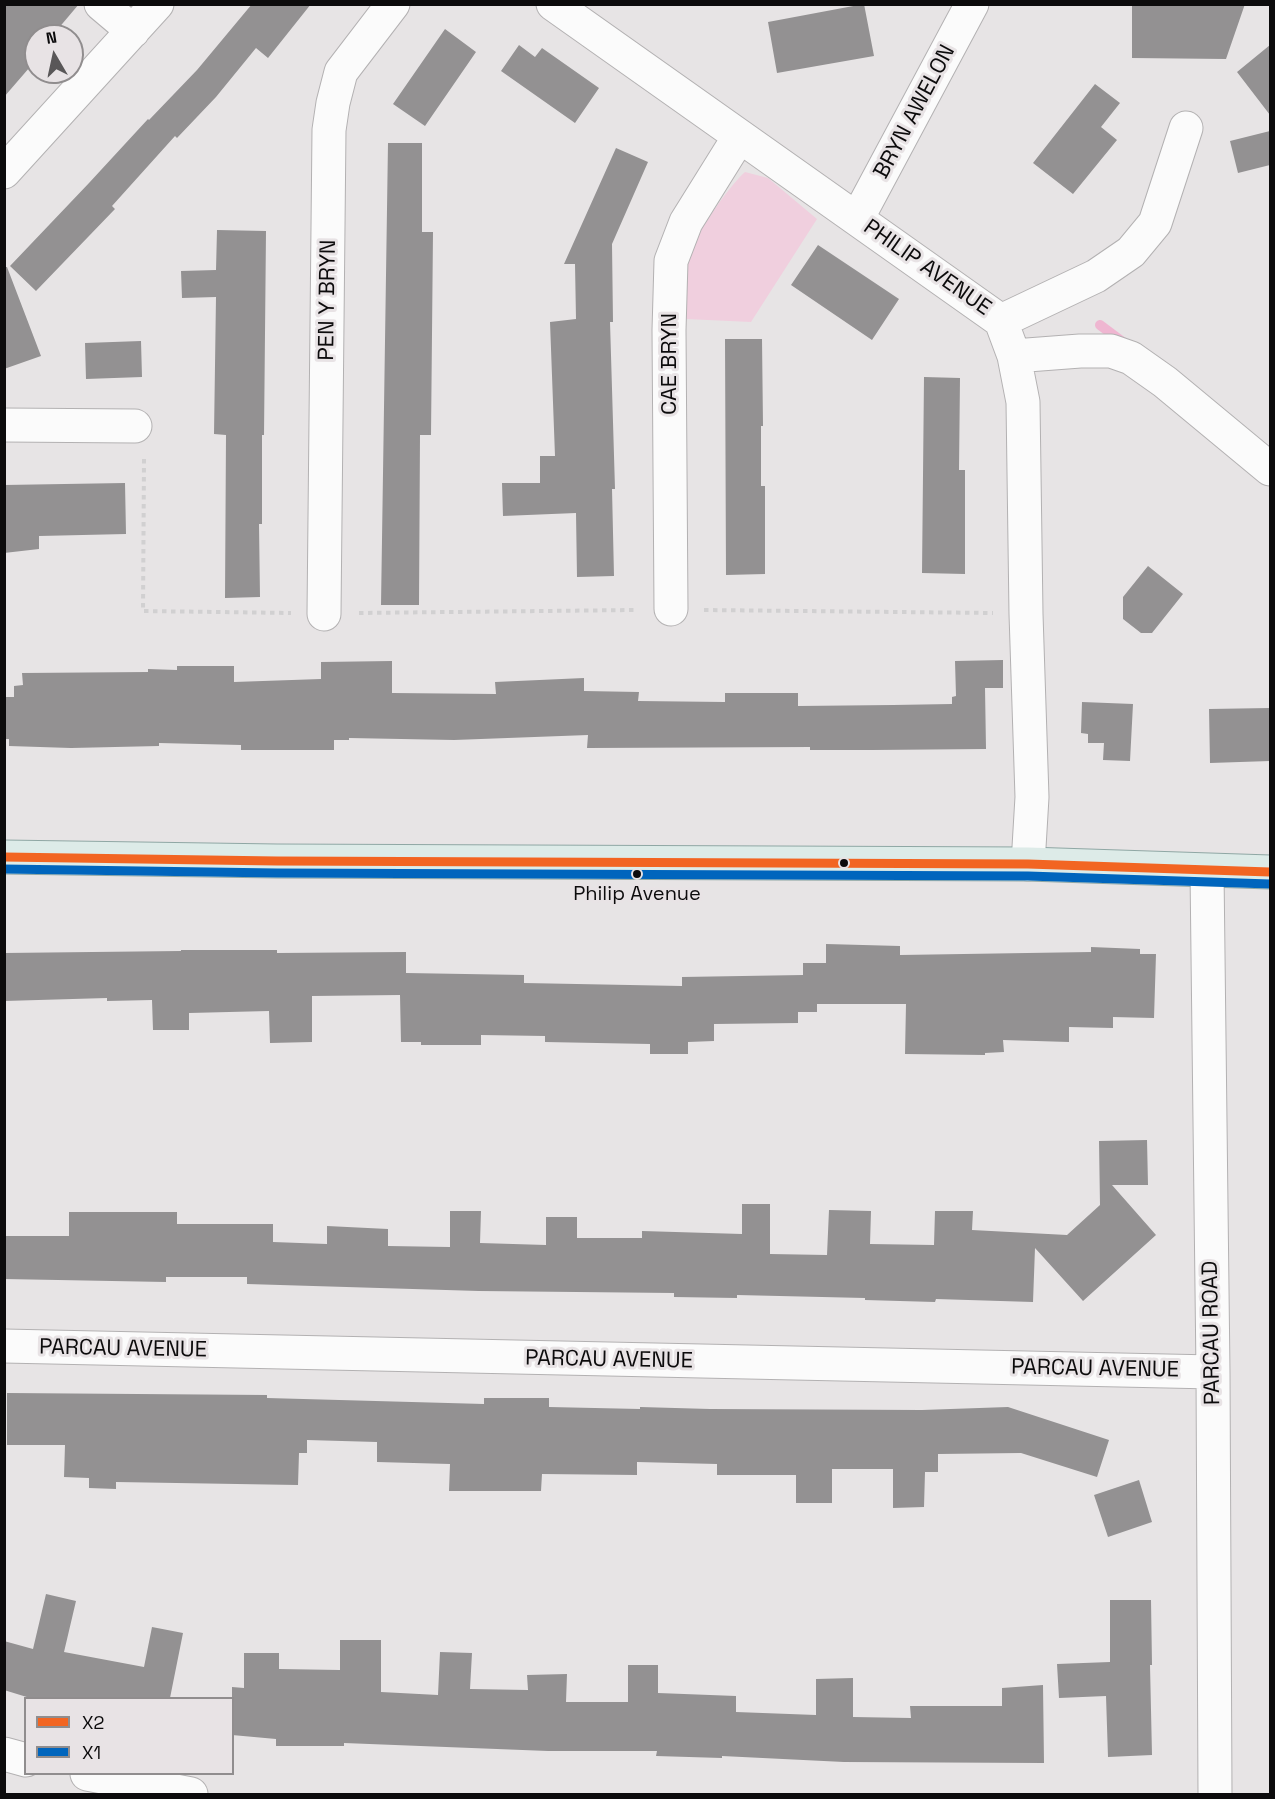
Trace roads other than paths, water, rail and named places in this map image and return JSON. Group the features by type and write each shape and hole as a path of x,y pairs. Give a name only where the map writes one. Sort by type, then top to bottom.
{"main road":[{"path":"4,857 289,861 1028,864 1270,872"}],"street":[{"path":"101,4 133,31"},
{"path":"4,172 157,4"},
{"name":"PEN Y BRYN","path":"324,614 329,130 341,72 393,4"},
{"name":"PHILIP AVENUE","path":"553,4 1000,321 1014,356 1023,402 1026,614 1032,797 1028,864"},
{"name":"BRYN AWELON","path":"857,219 972,4"},
{"path":"1000,321 1096,276 1131,252 1155,223 1186,128"},
{"name":"CAE BRYN","path":"671,609 669,330 671,261 686,222 739,137"},
{"path":"1014,356 1111,351 1131,358 1174,389 1270,469"},
{"path":"4,425 135,426"},
{"name":"PARCAU ROAD","path":"1207,871 1215,1794"},
{"name":"PARCAU AVENUE","path":"4,1346 1213,1372"},
{"path":"4,1754 24,1759"},
{"path":"97,1775 191,1794"}],"waterway":[{"path":"1100,325 1124,343"}],"place":[{"name":"Philip Avenue","path":"637,874"}]}
